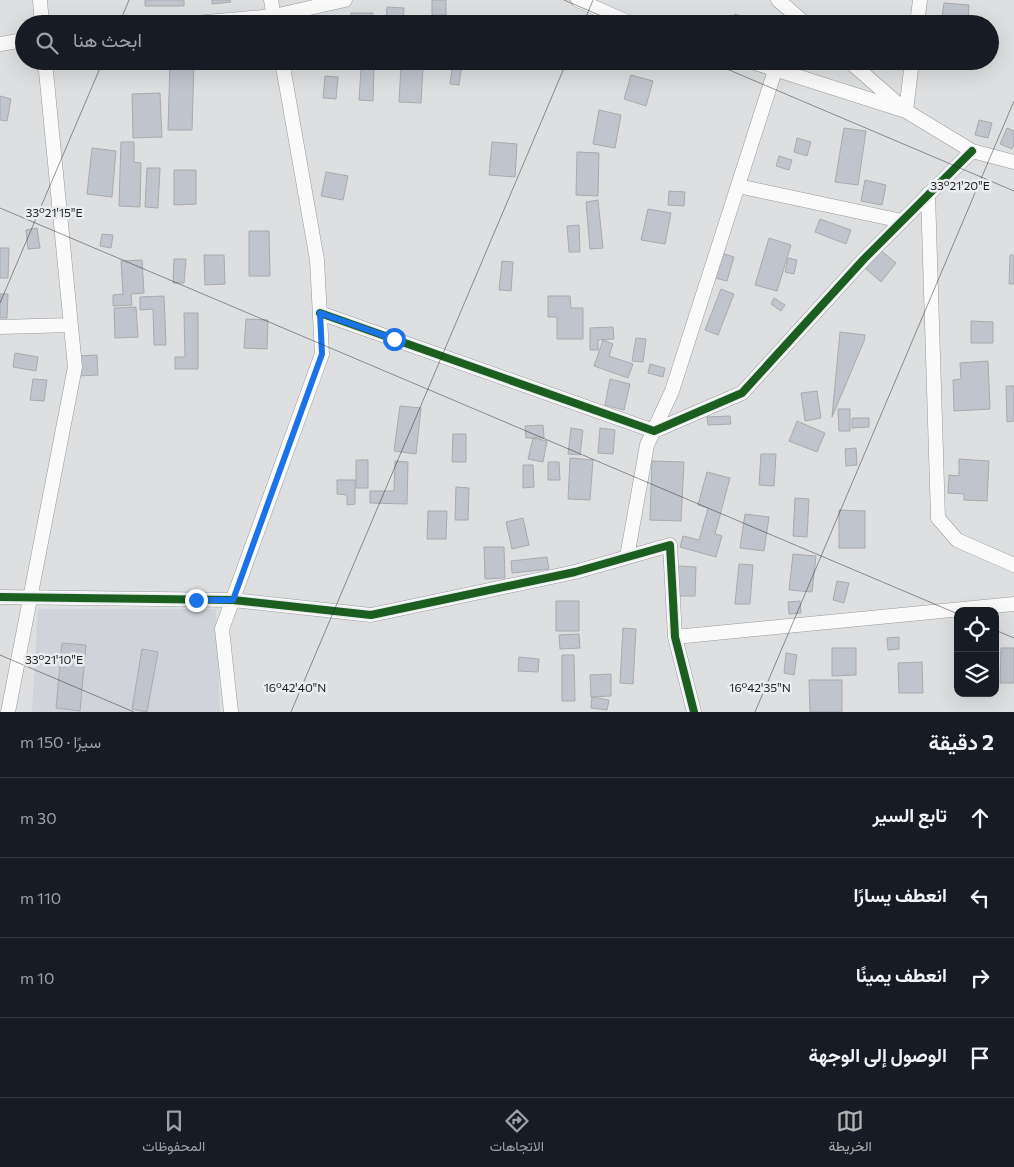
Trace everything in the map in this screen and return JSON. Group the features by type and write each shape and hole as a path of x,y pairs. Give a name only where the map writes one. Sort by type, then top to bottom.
{"street":[{"path":"40,0 41,15"},
{"path":"271,0 273,15"},
{"path":"292,15 345,0"},
{"path":"578,0 612,15"},
{"path":"778,0 793,15"},
{"path":"918,15 920,0"},
{"path":"0,44 15,42"},
{"path":"8,712 75,367 46,70"},
{"path":"231,712 222,629 322,354 317,260 284,70"},
{"path":"627,557 647,445 672,391 775,70"},
{"path":"791,70 906,111"},
{"path":"859,70 906,111 972,151 1014,162"},
{"path":"906,111 911,70"},
{"path":"320,313 654,431 742,393 858,266 972,151"},
{"path":"738,186 902,221"},
{"path":"928,194 938,518 957,540 1014,564"},
{"path":"0,327 71,325"},
{"path":"0,597 233,600 371,615 575,572 670,545 675,637 694,712"},
{"path":"675,637 1014,604"}],"shaded area":[{"path":"38,609 216,609 220,712 32,712"}],"building":[{"path":"145,0 184,0 184,6 145,6"},
{"path":"212,0 230,0 231,2 212,4"},
{"path":"432,0 446,0 446,15 432,15"},
{"path":"944,3 969,5 968,15 942,15"},
{"path":"387,7 404,8 404,15 387,15"},
{"path":"351,13 373,13 373,15 351,15"},
{"path":"170,70 194,70 192,130 168,130"},
{"path":"361,70 374,70 373,101 359,100"},
{"path":"401,70 423,70 421,103 399,102"},
{"path":"452,70 461,70 459,85 450,84"},
{"path":"631,75 653,81 646,106 624,99"},
{"path":"325,76 338,77 336,99 323,98"},
{"path":"160,93 162,137 133,138 132,94"},
{"path":"0,96 11,99 7,121 0,120"},
{"path":"599,110 621,115 615,148 593,144"},
{"path":"979,120 992,123 988,138 975,135"},
{"path":"844,128 866,131 858,185 835,182"},
{"path":"1007,128 1014,131 1012,149 1000,144"},
{"path":"797,138 811,142 807,156 794,152"},
{"path":"121,142 134,142 134,162 141,163 140,207 119,206"},
{"path":"492,142 517,144 515,177 489,175"},
{"path":"92,148 116,151 112,197 87,194"},
{"path":"577,152 599,153 598,196 576,195"},
{"path":"779,156 792,160 789,170 776,166"},
{"path":"147,168 160,168 158,208 145,207"},
{"path":"174,170 196,170 196,204 174,205"},
{"path":"326,172 348,176 343,200 321,196"},
{"path":"865,180 886,185 882,205 861,201"},
{"path":"669,191 685,192 684,206 668,205"},
{"path":"598,200 603,248 590,249 586,202"},
{"path":"648,209 671,213 665,244 641,240"},
{"path":"820,219 851,230 846,244 815,232"},
{"path":"579,225 580,252 569,252 567,226"},
{"path":"37,228 40,248 28,249 26,230"},
{"path":"249,231 269,231 270,276 249,276"},
{"path":"102,234 113,235 111,248 100,246"},
{"path":"769,238 791,245 777,291 755,285"},
{"path":"0,248 9,248 8,278 0,278"},
{"path":"879,249 896,263 881,282 864,267"},
{"path":"721,253 734,257 727,281 715,278"},
{"path":"204,255 224,255 225,284 205,285"},
{"path":"1010,255 1014,255 1014,284 1009,284"},
{"path":"788,258 797,260 794,274 785,272"},
{"path":"174,259 186,259 184,283 173,283"},
{"path":"142,260 144,293 131,294 132,305 113,306 113,295 123,294 121,261"},
{"path":"502,261 513,262 511,291 499,290"},
{"path":"721,289 734,294 718,335 705,330"},
{"path":"0,294 8,294 7,318 0,318"},
{"path":"164,296 166,345 154,345 153,309 140,310 140,297"},
{"path":"548,296 570,296 571,308 583,308 583,339 557,339 557,317 548,317"},
{"path":"774,298 785,305 781,311 771,304"},
{"path":"136,307 138,337 115,338 114,308"},
{"path":"184,313 198,313 198,369 175,369 175,357 185,357"},
{"path":"246,319 268,320 267,349 244,348"},
{"path":"971,321 993,322 993,343 971,343"},
{"path":"613,327 614,339 598,340 598,350 590,350 590,328"},
{"path":"840,332 865,335 832,417"},
{"path":"636,338 646,339 643,362 632,361"},
{"path":"603,340 613,344 609,356 633,364 628,378 594,366"},
{"path":"15,353 38,357 36,371 13,367"},
{"path":"97,355 98,375 78,376 77,356"},
{"path":"988,361 990,409 954,411 953,380 961,379 960,363"},
{"path":"650,364 665,368 663,377 648,373"},
{"path":"33,379 47,380 44,401 30,400"},
{"path":"610,379 630,384 624,410 605,405"},
{"path":"1006,386 1014,386 1014,421 1007,422"},
{"path":"817,391 821,418 805,421 801,393"},
{"path":"400,406 421,408 416,454 394,451"},
{"path":"838,409 850,409 850,431 839,431"},
{"path":"730,416 731,424 708,425 707,417"},
{"path":"852,418 869,418 869,427 852,428"},
{"path":"797,421 825,433 817,452 789,441"},
{"path":"543,425 544,438 526,438 525,426"},
{"path":"571,428 583,430 580,455 568,454"},
{"path":"600,428 615,430 613,454 598,453"},
{"path":"453,434 466,434 466,462 452,462"},
{"path":"533,438 547,441 543,462 528,459"},
{"path":"856,448 857,465 846,466 845,449"},
{"path":"761,454 776,454 774,486 759,485"},
{"path":"570,458 593,460 590,500 568,499"},
{"path":"959,459 989,461 987,501 964,500 964,494 948,493 949,475 959,476"},
{"path":"356,460 368,460 368,488 356,488"},
{"path":"395,461 408,462 407,504 370,503 370,491 394,491"},
{"path":"652,461 684,462 681,521 650,520"},
{"path":"548,462 559,462 560,480 548,480"},
{"path":"523,465 533,465 534,487 523,488"},
{"path":"707,472 730,478 715,534 722,536 716,557 680,547 683,536 699,540 708,508 698,505"},
{"path":"337,480 355,480 355,504 347,505 347,495 337,494"},
{"path":"456,487 469,488 468,520 455,520"},
{"path":"795,498 809,499 807,537 793,536"},
{"path":"839,510 865,511 865,548 839,548"},
{"path":"428,511 447,511 446,539 427,539"},
{"path":"745,514 769,517 764,551 740,548"},
{"path":"523,518 529,545 512,549 506,522"},
{"path":"484,547 504,547 505,578 485,579"},
{"path":"793,554 816,556 812,592 789,590"},
{"path":"547,557 549,569 512,573 511,561"},
{"path":"739,564 753,565 750,604 735,604"},
{"path":"678,566 696,567 695,596 677,596"},
{"path":"837,581 849,583 844,603 833,600"},
{"path":"556,601 579,601 579,631 556,631"},
{"path":"800,601 801,613 789,614 788,602"},
{"path":"623,628 636,629 633,684 620,683"},
{"path":"579,634 580,648 560,649 559,635"},
{"path":"899,637 899,649 888,650 887,638"},
{"path":"62,643 86,645 80,711 56,708"},
{"path":"832,648 856,648 856,675 832,676"},
{"path":"1001,648 1014,648 1014,683 1000,683"},
{"path":"142,649 158,652 147,712 132,709"},
{"path":"786,653 797,655 794,675 784,673"},
{"path":"562,655 574,655 575,701 562,701"},
{"path":"519,657 539,659 538,672 518,671"},
{"path":"922,662 923,693 899,693 898,663"},
{"path":"611,674 611,696 591,697 590,675"},
{"path":"809,680 842,680 842,712 810,712"},
{"path":"592,697 609,700 607,710 591,708"}],"cycle path":[{"path":"320,313 654,431 742,393 864,259 972,151"},
{"path":"0,597 233,600 371,615 575,572 670,545 675,637 694,712"}],"route":[{"path":"196,600 233,600 322,354 320,313 394,339"}]}
